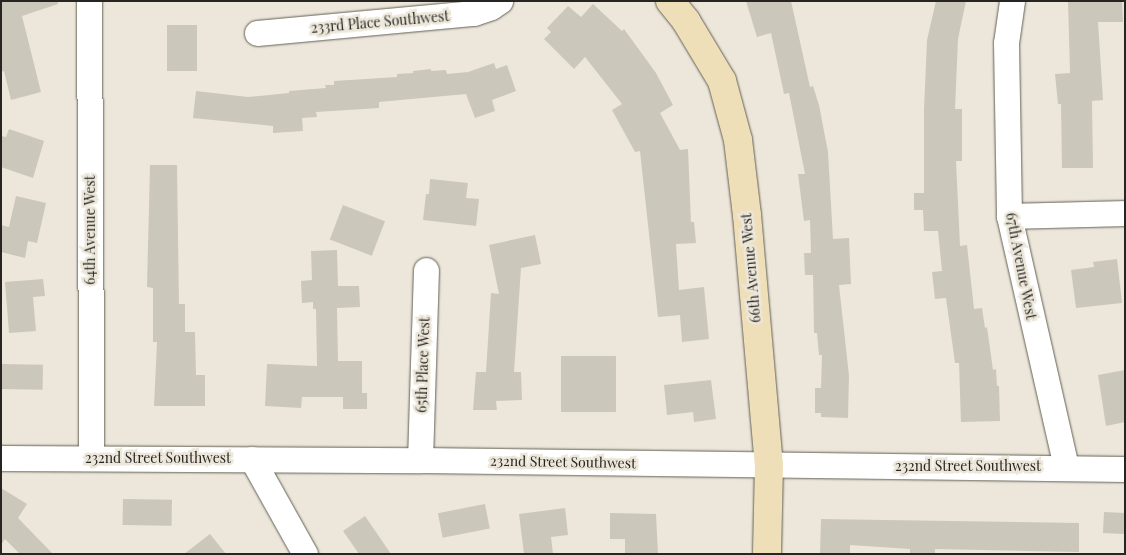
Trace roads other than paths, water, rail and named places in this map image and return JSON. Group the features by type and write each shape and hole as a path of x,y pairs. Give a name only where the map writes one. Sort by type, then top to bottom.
{"street":[{"name":"64th Avenue West","path":"89,1 91,458"},
{"name":"233rd Place Southwest","path":"257,32 474,13 491,7 500,1"},
{"name":"66th Avenue West","path":"670,1 686,21 722,82 738,140 747,214 769,465 768,554"},
{"name":"67th Avenue West","path":"1012,1 1006,43 1009,216 1066,467"},
{"path":"1009,216 1125,213"},
{"name":"65th Place West","path":"420,460 426,270"},
{"name":"232nd Street Southwest","path":"1,458 420,460 1125,469"},
{"path":"252,459 305,554"}]}
